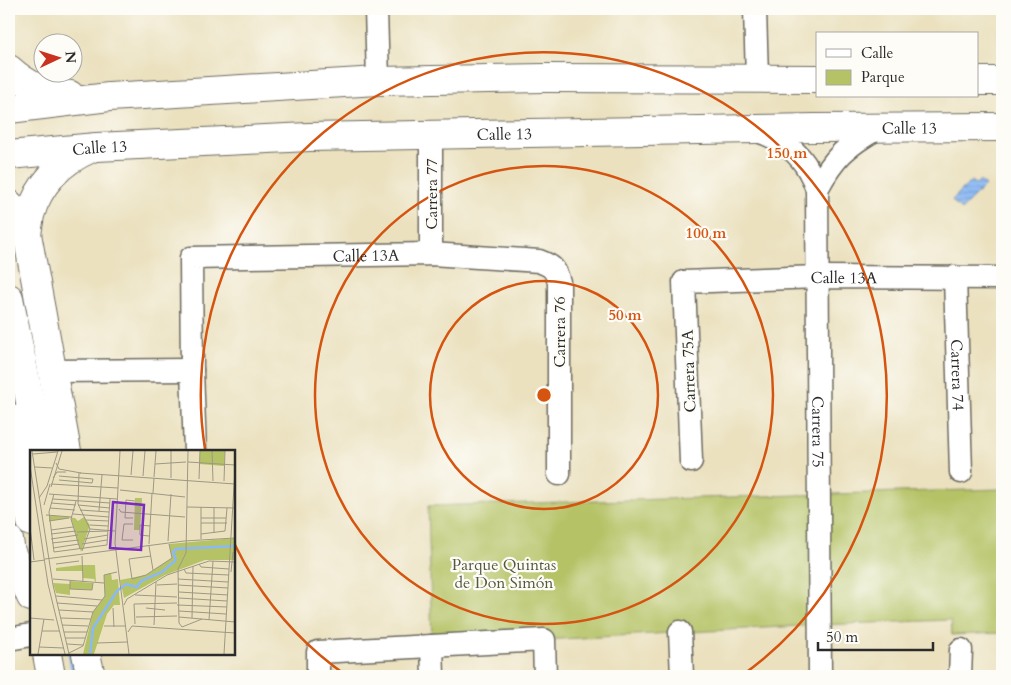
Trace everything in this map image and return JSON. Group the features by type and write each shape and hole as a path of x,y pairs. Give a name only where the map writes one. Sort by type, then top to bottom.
{"main road":[{"path":"9,69 36,88 68,94 108,97"},
{"path":"9,109 108,97 378,81 544,78 816,79"},
{"path":"978,81 1002,81"},
{"name":"Calle 13","path":"9,155 96,147 309,137 751,129 1002,127"},
{"path":"27,234 30,214 38,195 49,178 64,164 79,154 96,147"},
{"path":"9,204 21,218 27,234 67,450"},
{"path":"9,298 40,450"},
{"path":"9,417 30,517"},
{"path":"9,540 30,596"},
{"path":"47,655 51,676"},
{"path":"86,655 91,676"},
{"path":"97,655 100,676"}],"street":[{"path":"376,9 378,81"},
{"path":"755,9 757,78"},
{"path":"817,189 841,153 858,139 878,128"},
{"name":"Carrera 75","path":"751,129 779,140 796,153 809,170 817,189 820,676"},
{"name":"Carrera 77","path":"431,134 431,254"},
{"name":"Calle 13A","path":"192,370 191,258 431,254 539,261"},
{"name":"Carrera 76","path":"539,261 550,265 556,271 559,282 559,474"},
{"name":"Calle 13A","path":"684,282 818,277 1002,278"},
{"name":"Carrera 74","path":"955,277 961,472"},
{"name":"Carrera 75A","path":"684,282 691,461"},
{"path":"51,371 192,370 195,450"},
{"path":"680,632 682,676"},
{"path":"9,639 30,635"},
{"path":"318,676 318,652 544,640 545,676"},
{"path":"432,646 433,676"},
{"path":"960,676 961,650"}],"green space":[{"name":"Parque Quintas de Don Simón","path":"1002,489 1002,633 952,635 951,620 820,625 432,646 428,506"}],"water":[{"path":"971,181 976,185 980,181 985,186 961,210 952,200"}],"waterway":[{"path":"70,655 74,676"}]}
